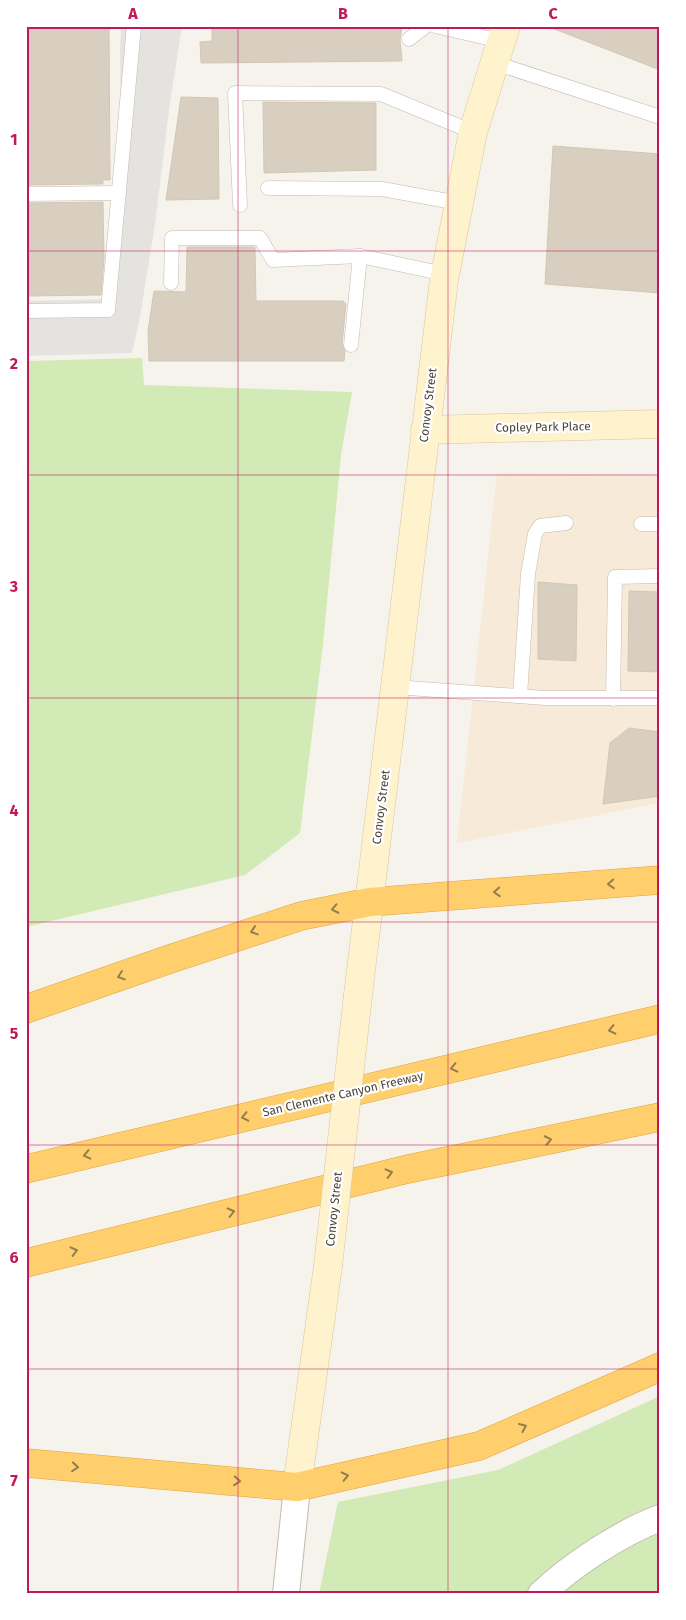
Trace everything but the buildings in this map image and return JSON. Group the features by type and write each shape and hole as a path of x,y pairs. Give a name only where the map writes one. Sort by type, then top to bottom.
{"highway":[{"path":"26,1009 301,916 370,902 660,880"},
{"name":"San Clemente Canyon Freeway","path":"26,1169 660,1019"},
{"path":"26,1263 408,1168 660,1117"},
{"path":"26,1462 297,1487 479,1446 660,1367"}],"main road":[{"name":"Convoy Street","path":"297,1487 328,1266 358,995 445,274 473,132 500,43"},
{"name":"Copley Park Place","path":"425,430 660,424"}],"street":[{"name":"Convoy Street","path":"286,1594 297,1487"},
{"path":"541,1594 562,1574 639,1526 660,1518"}],"lane":[{"path":"26,311 108,310 134,26"},
{"path":"409,39 426,26"},
{"path":"435,26 500,43 660,117"},
{"path":"240,205 235,94 381,94 473,132"},
{"path":"268,188 382,189 459,203"},
{"path":"26,194 119,192"},
{"path":"171,283 172,238 260,238 273,260 360,256 445,274"},
{"path":"351,345 360,256"},
{"path":"520,696 528,574 535,534 540,526 566,523"},
{"path":"641,524 660,524"},
{"path":"613,699 615,577 660,576"},
{"path":"395,687 520,696 613,699 660,698"}],"shaded area":[{"path":"121,26 182,26 155,224 140,317 132,353 26,356 26,301 113,299 122,223"},
{"path":"497,473 660,475 660,803 457,843"}],"green space":[{"path":"142,358 144,385 352,392 341,455 323,644 300,833 245,875 26,927 26,361"},
{"path":"660,1396 660,1594 319,1594 338,1502 498,1470"}]}
